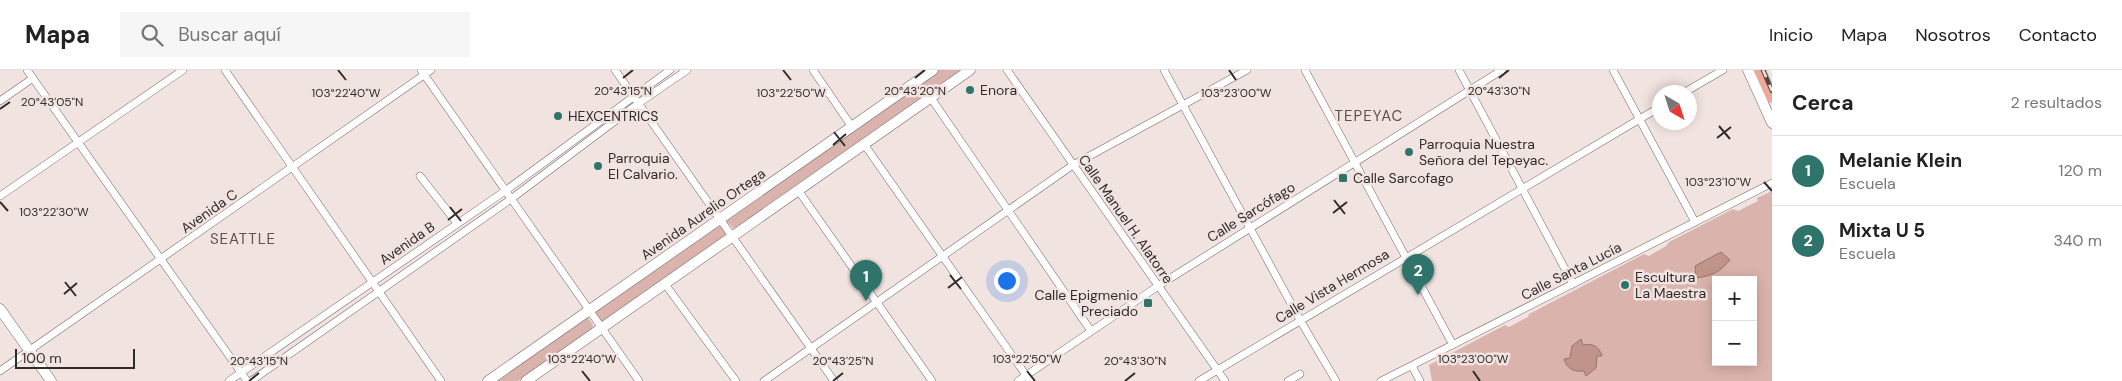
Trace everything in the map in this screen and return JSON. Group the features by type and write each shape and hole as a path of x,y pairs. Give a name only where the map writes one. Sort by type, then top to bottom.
{"main road":[{"name":"Avenida Aurelio Ortega","path":"488,381 933,70"},
{"path":"526,381 537,378 602,328 970,70"},
{"path":"1748,70 1772,123"},
{"path":"1760,70 1772,96"},
{"path":"0,309 51,381"}],"street":[{"path":"27,70 241,373 249,381"},
{"path":"0,196 183,70"},
{"path":"225,70 441,381"},
{"name":"Avenida C","path":"0,371 161,260 422,72 431,70"},
{"path":"615,70 834,381"},
{"name":"Avenida B","path":"230,381 505,191 670,70"},
{"name":"Avenida B","path":"249,381 511,199 639,103 687,70"},
{"path":"813,70 852,127"},
{"name":"Calle Manuel H. Alatorre","path":"1008,70 1225,381"},
{"path":"1164,70 1300,320 1336,381"},
{"path":"764,381 1073,165 1248,70"},
{"path":"1305,70 1452,345"},
{"path":"1459,70 1573,284"},
{"name":"Calle Sarcófago","path":"1018,381 1028,378 1091,331 1249,227 1502,70"},
{"path":"1613,70 1695,222"},
{"path":"1697,85 1723,70"},
{"path":"422,72 639,381"},
{"path":"0,101 33,78"},
{"path":"931,98 1091,331"},
{"name":"Calle Vista Hermosa","path":"1199,381 1652,112"},
{"path":"864,144 1028,378"},
{"path":"420,176 457,223"},
{"name":"Calle Santa Lucía","path":"1381,381 1772,182"},
{"path":"798,190 932,381"},
{"path":"424,246 430,255"},
{"path":"665,284 736,381"},
{"path":"1412,366 1420,381"},
{"path":"1288,381 1300,374"}],"shaded area":[{"path":"934,70 964,70 736,227 733,228 727,222 725,216"},
{"path":"1772,191 1772,381 1432,381 1429,365 1505,325 1509,327 1528,317 1529,314 1644,254 1649,256 1666,246 1669,242 1733,209 1738,211 1758,201 1757,198"},
{"path":"719,221 724,229 724,238 604,322 599,320 593,309"},
{"path":"1721,252 1730,260 1715,273 1696,278 1695,266"},
{"path":"587,316 593,325 592,330 518,381 489,381"},
{"path":"1581,339 1583,345 1592,345 1597,348 1602,356 1597,356 1596,368 1586,376 1584,371 1577,371 1569,367 1564,359 1570,358 1572,346"}],"railway":[{"path":"1763,70 1772,91"}],"place":[{"name":"Enora","path":"970,90"},
{"name":"HEXCENTRICS","path":"558,116"},
{"name":"Parroquia Nuestra Señora del Tepeyac.","path":"1409,152"},
{"name":"Parroquia El Calvario.","path":"598,166"},
{"name":"Calle Sarcofago","path":"1343,178"},
{"name":"Escultura La Maestra","path":"1625,285"},
{"name":"Mixta U 5","path":"1418,295"},
{"name":"Melanie Klein","path":"866,301"},
{"name":"Calle Epigmenio Preciado","path":"1148,303"}],"district":[{"name":"TEPEYAC","path":"1369,116"},
{"name":"SEATTLE","path":"243,239"}]}
